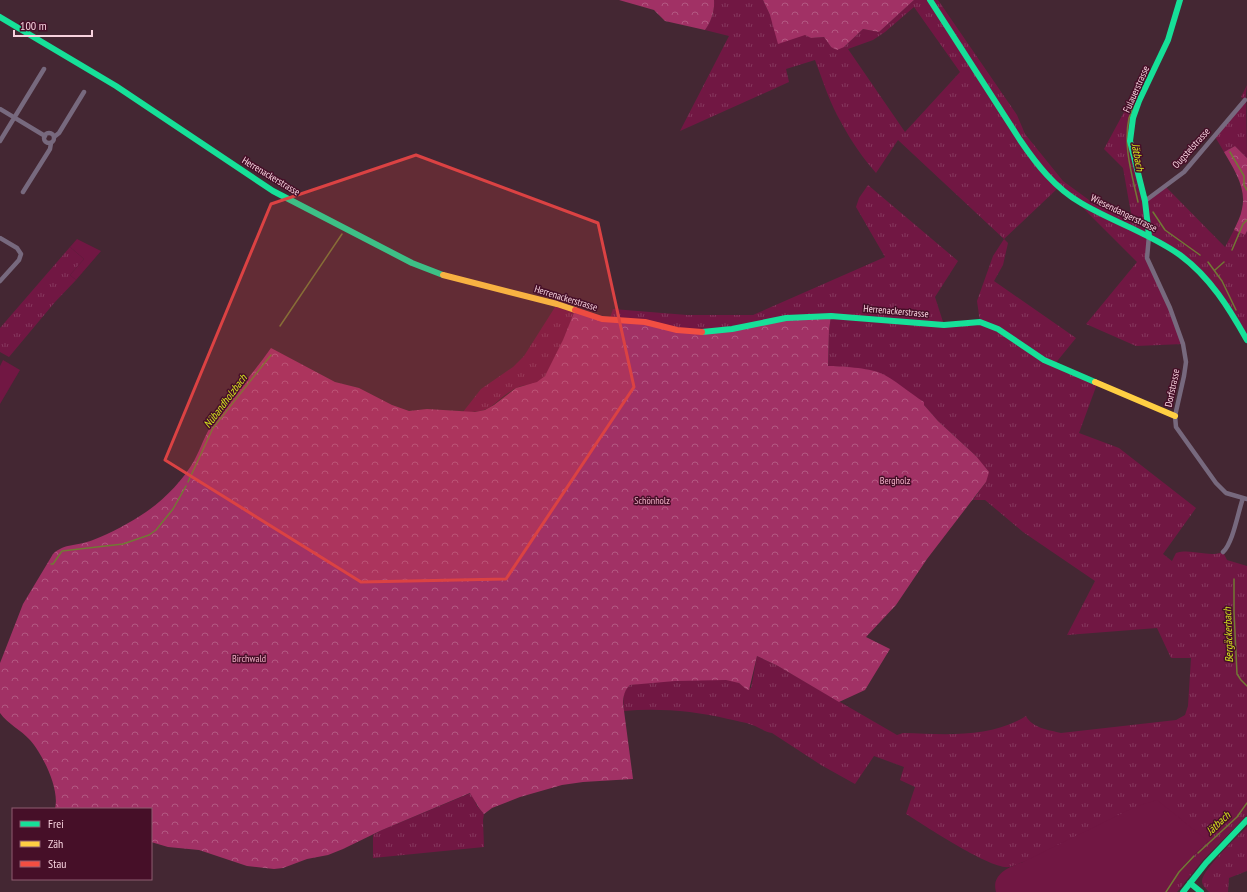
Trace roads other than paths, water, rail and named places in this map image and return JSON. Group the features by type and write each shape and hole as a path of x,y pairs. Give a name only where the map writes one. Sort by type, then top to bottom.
{"street":[{"name":"Wiesendangerstrasse","path":"930,0 1016,133 1044,172 1077,202 1097,213 1148,236 1183,256 1196,267 1210,283 1223,300 1247,339"},
{"name":"Fulauerstrasse","path":"1148,236 1145,201 1130,141 1133,118 1139,101 1168,40 1180,0"},
{"name":"Herrenackerstrasse","path":"0,17 116,86 273,191 412,263 438,273 557,304 602,319 645,322 677,330 706,332 732,329 786,318 831,316 944,325 980,322 998,329 1044,360 1175,416"},
{"path":"0,141 44,69"},
{"path":"23,192 50,149 54,137 59,133 84,92"},
{"name":"Ougstelstrasse","path":"1145,201 1184,172 1245,100"},
{"path":"0,109 45,136"},
{"path":"45,136 49,133 54,137"},
{"path":"45,136 44,139 46,142 51,143"},
{"name":"Dorfstrasse","path":"1148,236 1147,258 1170,308 1183,344 1186,362 1175,416 1176,426 1216,483 1226,492 1245,499 1237,514 1233,533 1226,549 1223,552"},
{"path":"0,238 17,248 21,254 18,260 0,281"},
{"path":"1183,892 1206,863 1247,820"},
{"path":"1190,883 1201,892"}],"waterway":[{"name":"Jätbach","path":"1135,103 1129,118 1127,139 1129,160 1138,202"},
{"path":"1230,152 1244,176 1244,185 1247,190"},
{"name":"Jätbach","path":"1153,212 1165,230 1200,255"},
{"path":"1232,250 1243,224 1247,220"},
{"name":"Nübandholzbach","path":"280,326 342,234"},
{"name":"Jätbach","path":"1208,262 1222,281 1236,310"},
{"path":"1215,270 1224,262"},
{"name":"Nübandholzbach","path":"188,482 213,428 271,355"},
{"name":"Nübandholzbach","path":"51,564 53,564 62,551 123,544 149,535 156,530 173,509 186,486"},
{"name":"Bergäckerbach","path":"1234,579 1237,674 1247,686"},
{"name":"Jätbach","path":"1198,853 1237,817 1247,803"},
{"name":"Jätbach","path":"1166,892 1179,872 1194,856"}],"park label":[{"name":"Bergholz","path":"895,480"},
{"name":"Schönholz","path":"652,500"},
{"name":"Birchwald","path":"249,658"}]}
